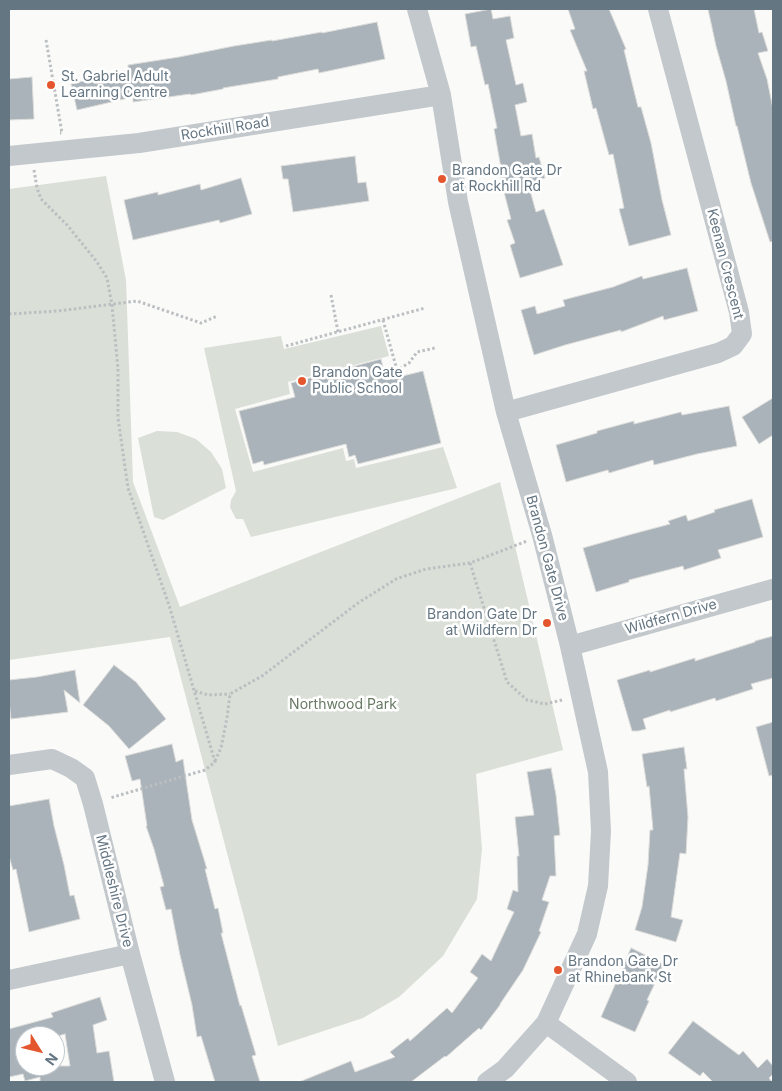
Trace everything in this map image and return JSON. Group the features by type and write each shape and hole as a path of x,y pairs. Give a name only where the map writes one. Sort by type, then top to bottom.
{"street":[{"name":"Brandon Gate Drive","path":"417,9 441,95 458,202 506,412 542,535 570,646 598,772 601,831 598,886 587,934 546,1023 505,1069 487,1082"},
{"name":"Keenan Crescent","path":"506,412 718,353 733,346 742,334 739,312 658,9"},
{"name":"Rockhill Road","path":"9,156 139,143 441,95"},
{"name":"Wildfern Drive","path":"570,646 773,589"},
{"name":"Middleshire Drive","path":"9,765 52,759 71,768 85,778 165,1082"},
{"path":"9,980 130,954"},
{"path":"546,1023 627,1082"}],"path":[{"path":"46,40 62,132 54,134"},
{"path":"32,154 37,188 41,199 68,226 97,262 107,278 112,305 118,369 118,418 128,488 169,605 215,762"},
{"path":"331,295 338,332"},
{"path":"9,314 137,301 201,323 217,316"},
{"path":"286,346 426,308"},
{"path":"383,320 397,370 409,363 417,352 435,348"},
{"path":"194,691 208,696 230,694 262,676 358,603 396,579 426,569 470,563 542,535"},
{"path":"470,563 507,682 527,700 546,704 562,700"},
{"path":"93,804 205,770 215,762 221,748 228,718 230,694"}],"green space":[{"name":"Northwood Park","path":"106,176 126,280 133,482 180,607 500,482 563,750 476,774 482,849 477,899 443,956 399,997 363,1018 278,1046 170,637 9,660 9,189"},
{"path":"381,326 389,356 288,382 290,394 235,409 253,472 343,448 346,461 354,459 356,468 443,447 457,488 251,537 243,519 236,519 230,507 231,500 236,491 204,348 281,336 284,349"},
{"path":"157,431 177,432 196,439 211,452 222,469 226,488 163,520 154,517 138,438"}],"building":[{"path":"491,9 493,19 510,16 514,38 506,40 516,85 523,83 527,102 515,105 521,136 532,134 536,158 539,157 545,178 528,183 536,212 544,209 563,265 520,278 510,245 515,243 507,220 511,219 498,169 501,168 494,129 497,128 488,84 485,85 476,46 471,47 465,14"},
{"path":"568,9 609,9 626,49 624,50 638,107 641,107 651,143 671,235 629,246 619,209 624,208 613,154 609,155 596,108 593,109 584,71 587,71 570,30 575,29"},
{"path":"708,9 754,9 759,33 762,32 768,51 758,53 767,79 773,109 773,241 770,242 751,183"},
{"path":"377,22 385,59 319,73 318,69 278,77 278,79 191,95 133,102 133,97 77,110 71,84 128,70 128,65"},
{"path":"32,77 34,119 9,120 9,79"},
{"path":"355,156 358,183 366,182 369,201 293,212 288,179 283,179 281,166"},
{"path":"241,178 252,214 220,223 219,220 133,240 124,200 158,192 158,195 200,184 201,190"},
{"path":"687,268 698,311 664,320 663,316 621,332 621,330 534,355 521,310 535,306 537,314 565,306 563,300 613,287 642,276 643,279"},
{"path":"381,359 386,380 423,371 441,443 358,464 355,455 349,457 346,444 264,465 263,461 253,464 239,411 295,397 291,383"},
{"path":"773,398 773,435 759,444 742,417"},
{"path":"729,406 737,446 654,465 653,460 609,473 608,470 566,482 556,445 634,421 634,424 681,412 682,415"},
{"path":"752,499 763,537 718,550 721,558 684,570 683,566 629,580 629,582 596,592 583,548 670,524 668,521 686,515 688,521 715,512 714,510"},
{"path":"773,636 773,678 751,684 753,689 716,701 715,698 643,719 646,729 632,731 617,680 695,658 695,661"},
{"path":"114,665 136,682 166,719 129,749 109,726 83,705"},
{"path":"75,670 80,703 64,690 68,712 11,719 9,680"},
{"path":"773,722 773,775 769,776 756,727"},
{"path":"172,744 176,762 183,759 192,820 207,869 205,869 215,909 218,908 223,933 221,933 240,1006 256,1055 252,1056 260,1082 215,1082 201,1036 197,1037 171,909 166,910 160,887 164,886 146,826 140,779 132,781 125,756"},
{"path":"684,747 687,769 684,769 688,817 686,854 680,853 671,917 683,920 676,942 635,930 642,907 648,865 650,830 653,830 649,786 647,787 642,754"},
{"path":"551,768 560,835 554,836 556,876 550,876 542,900 549,902 539,931 541,932 523,970 481,1030 479,1028 446,1057 411,1082 299,1082 351,1061 355,1072 395,1057 390,1052 408,1038 410,1041 447,1008 452,1013 478,978 470,972 482,954 491,961 514,912 507,909 513,890 518,892 517,856 519,856 515,817 534,815 527,772"},
{"path":"49,799 70,896 74,895 80,919 29,932 16,869 13,870 9,856 9,806"},
{"path":"631,948 664,964 647,1000 649,1001 635,1032 601,1017"},
{"path":"100,997 107,1020 93,1025 97,1053 109,1051 114,1082 40,1082 40,1077 25,1081 24,1076 65,1076 65,1066 70,1066 65,1026 20,1026 53,1017 51,1013"},
{"path":"693,1021 739,1055 743,1051 758,1068 767,1059 773,1066 773,1074 769,1078 772,1082 713,1082 703,1072 700,1076 668,1053"},
{"path":"15,1027 15,1076 9,1077 9,1029"}],"place":[{"name":"St. Gabriel Adult Learning Centre","path":"51,85"},
{"name":"Brandon Gate Dr at Rockhill Rd","path":"442,179"},
{"name":"Brandon Gate Public School","path":"302,381"},
{"name":"Brandon Gate Dr at Wildfern Dr","path":"547,623"},
{"name":"Brandon Gate Dr at Rhinebank St","path":"558,970"}]}
